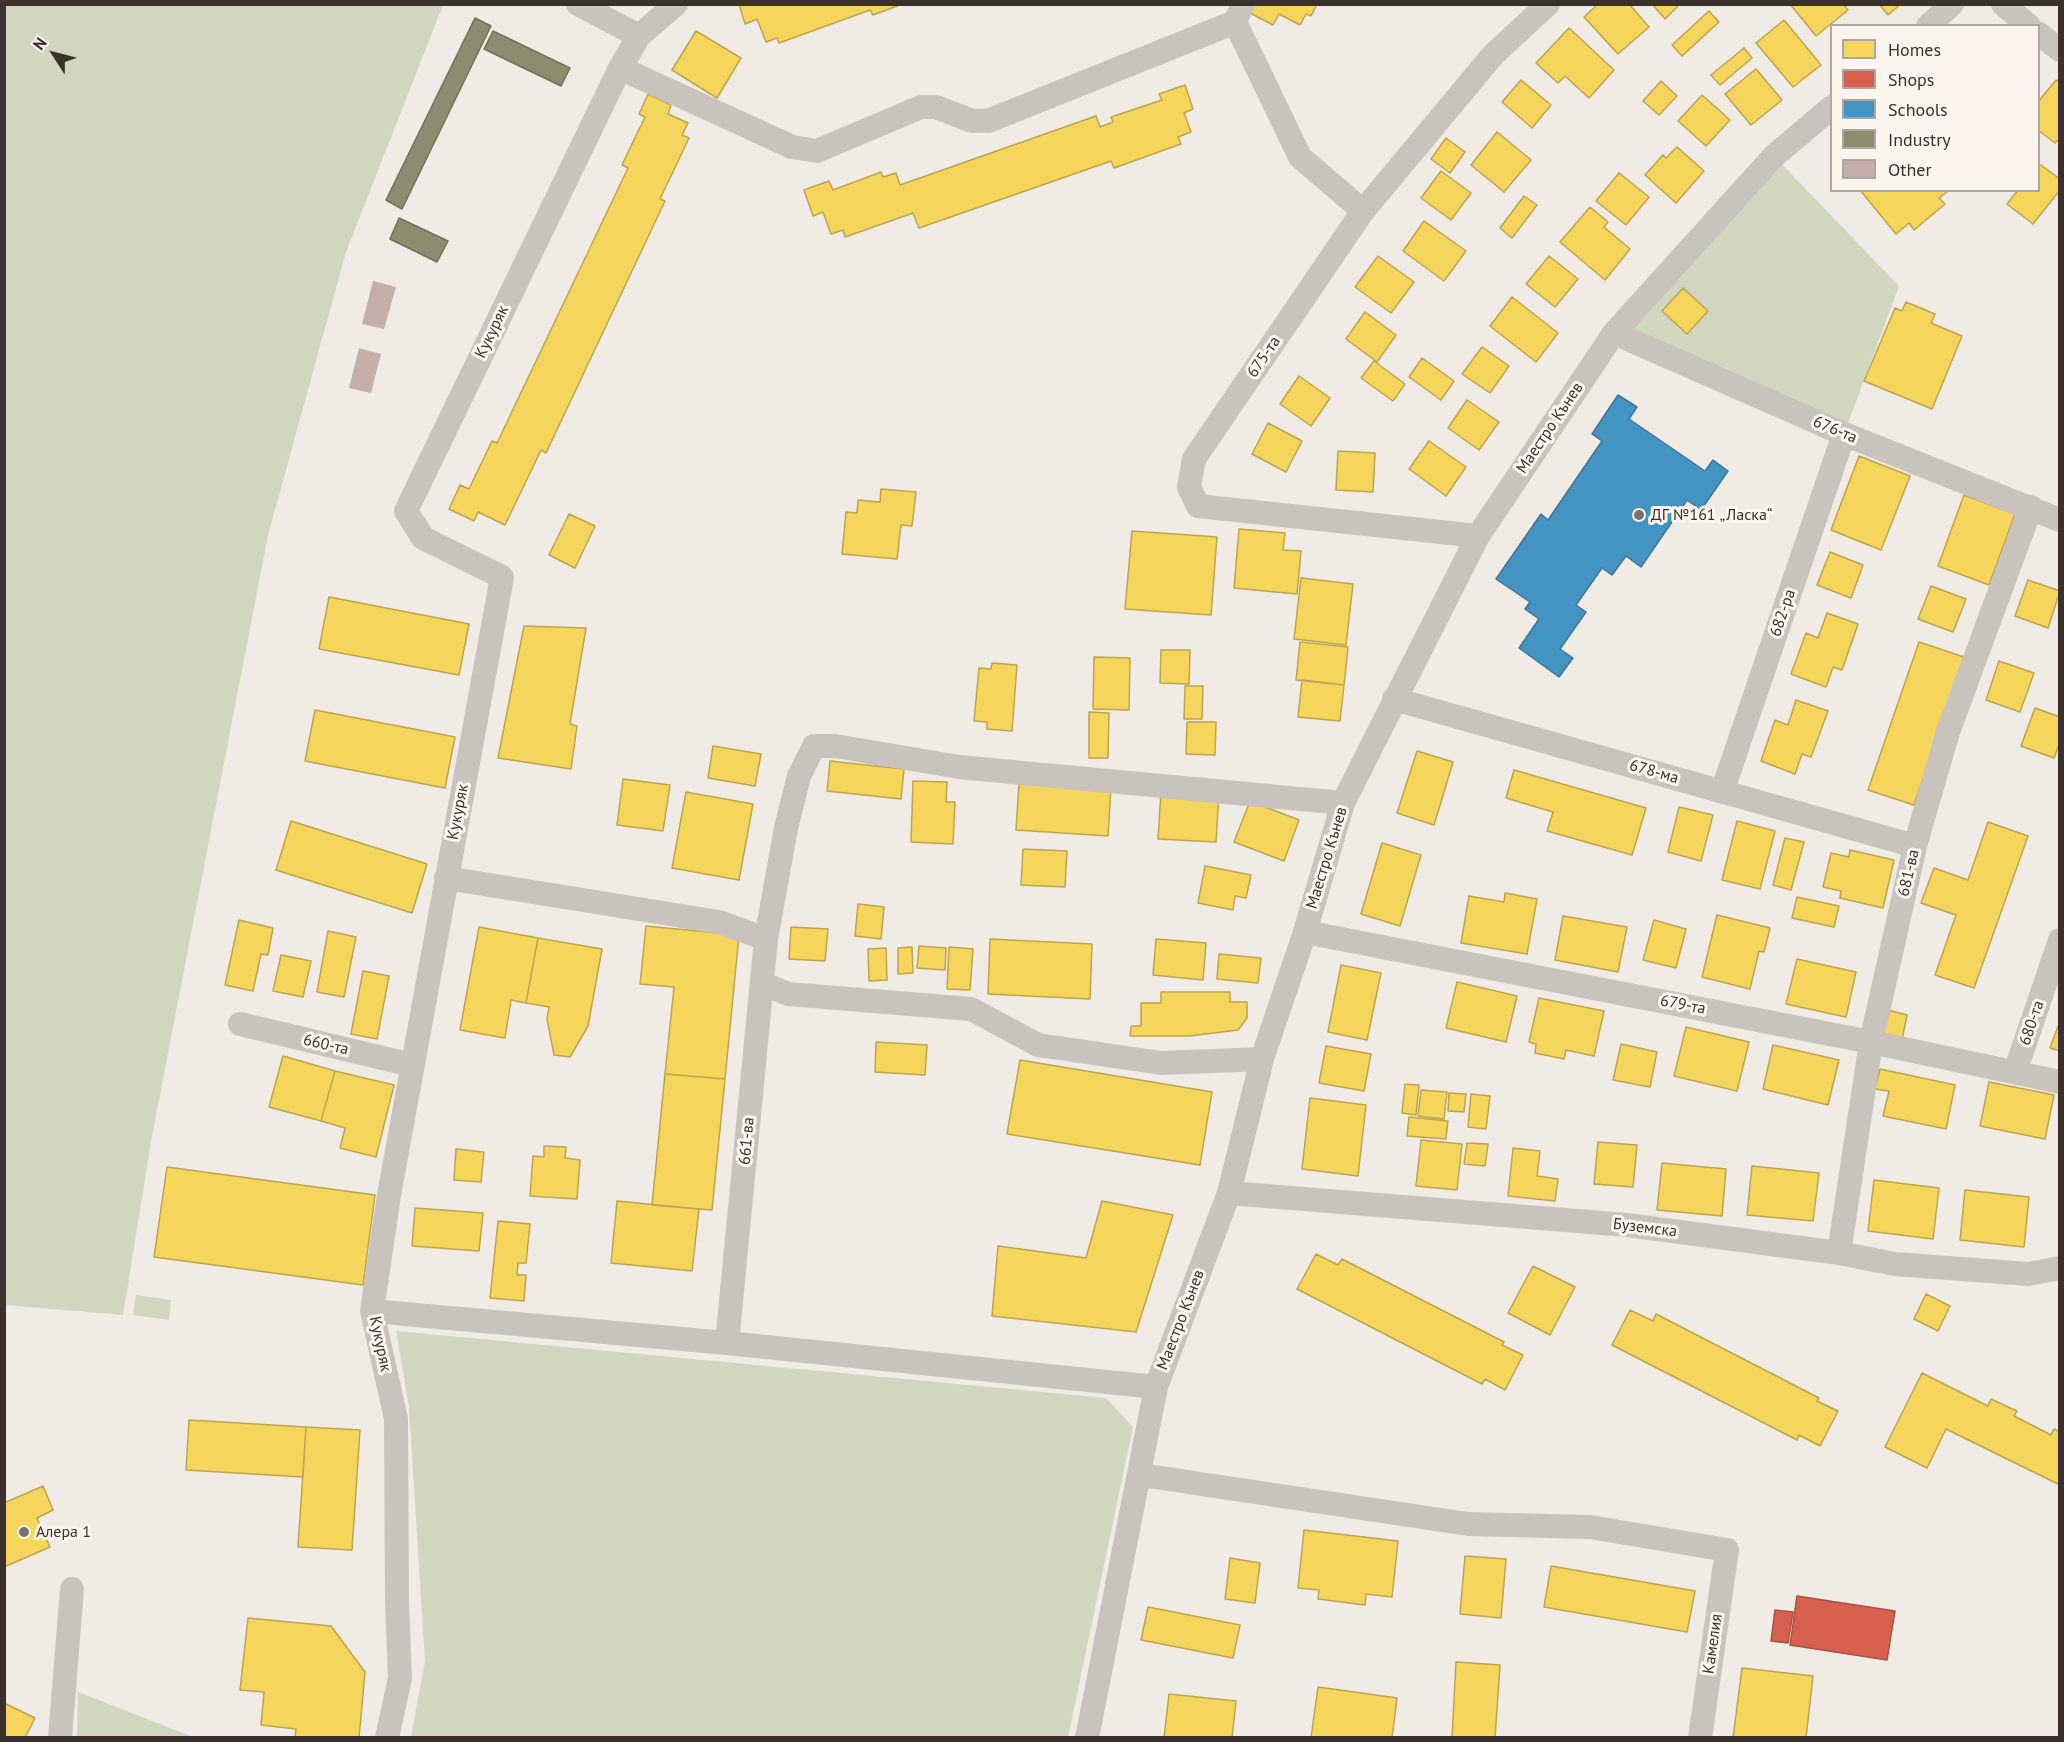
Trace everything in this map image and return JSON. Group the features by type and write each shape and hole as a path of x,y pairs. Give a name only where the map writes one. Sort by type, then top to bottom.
{"street":[{"path":"578,4 639,36"},
{"name":"Кукуряк","path":"387,1737 400,1678 397,1601 396,1419 372,1311 389,1195 412,1065 502,577 423,538 405,511 620,68 639,36 676,4"},
{"name":"675-та","path":"1478,536 1198,506 1189,487 1194,459 1363,211 1493,55 1548,4"},
{"path":"1930,24 1952,4"},
{"path":"2003,4 2027,24"},
{"path":"620,68 792,147 817,151 921,107 936,107 972,121 988,120 1239,13 1300,157 1363,211"},
{"path":"2040,35 2060,50"},
{"name":"Маестро Кънев","path":"1087,1737 1141,1475 1156,1387 1229,1193 1262,1059 1305,932 1343,803 1478,536 1614,333 1774,156 1830,109"},
{"name":"676-та","path":"1614,333 1844,434 2060,520"},
{"name":"682-ра","path":"1722,792 1844,434"},
{"name":"681-ва","path":"1839,1253 1871,1042 1915,846 1948,732 2031,507"},
{"name":"678-ма","path":"1394,699 1915,846"},
{"name":"661-ва","path":"727,1343 766,939 786,828 799,776 814,746 834,747 959,767 1343,803"},
{"path":"446,878 719,922 766,939"},
{"name":"679-та","path":"1305,932 1871,1042 2060,1082"},
{"name":"680-та","path":"2015,1072 2060,940"},
{"path":"762,983 788,994 971,1009 1038,1046 1161,1063 1262,1059"},
{"name":"660-та","path":"240,1024 412,1065"},
{"name":"Буземска","path":"1229,1193 1627,1225 1839,1253 1895,1264 2028,1274 2060,1268"},
{"path":"372,1311 727,1343 1156,1387"},
{"name":"Камелия","path":"1141,1475 1468,1524 1590,1527 1727,1550 1700,1737"},
{"path":"60,1737 72,1589"}],"green space":[{"path":"4,5 443,5 346,252 268,535 152,1136 123,1315 5,1305"},
{"path":"1774,156 1899,286 1844,434 1614,333"},
{"path":"136,1295 171,1300 169,1320 133,1315"},
{"path":"396,1331 1106,1398 1133,1427 1068,1737 411,1737 425,1661 409,1407"},
{"path":"78,1692 193,1737 77,1737"}],"building: Homes":[{"path":"739,4 900,5 873,15 870,10 779,43 777,38 766,42 757,19 745,24"},
{"path":"1252,4 1317,4 1311,16 1306,14 1300,25 1279,14 1273,25 1248,12"},
{"path":"1598,4 1629,4 1649,27 1618,54 1584,17"},
{"path":"1652,4 1680,4 1665,19"},
{"path":"1790,4 1843,4 1848,10 1816,36"},
{"path":"1879,4 1901,4 1888,15"},
{"path":"1709,11 1719,22 1682,56 1672,45"},
{"path":"1784,20 1821,65 1793,87 1756,43"},
{"path":"1569,28 1614,70 1589,98 1565,76 1558,83 1536,63"},
{"path":"696,31 741,58 717,98 672,70"},
{"path":"1744,48 1752,58 1720,85 1711,75"},
{"path":"1756,69 1782,100 1751,125 1725,94"},
{"path":"1521,80 1551,105 1532,128 1502,102"},
{"path":"2056,80 2060,82 2060,138 2055,143 2040,132 2040,100"},
{"path":"1661,81 1677,96 1659,115 1643,101"},
{"path":"1185,85 1193,109 1184,113 1191,132 1178,137 1181,144 1114,168 1111,161 919,228 913,213 845,237 843,230 831,234 823,212 813,216 804,190 829,181 833,190 881,172 883,177 896,173 900,185 1096,116 1100,127 1113,122 1111,117 1162,100 1159,94"},
{"path":"648,94 671,105 668,114 688,123 682,135 689,138 660,199 665,201 546,453 541,450 505,525 478,512 474,521 449,509 460,485 469,489 492,441 497,443 628,168 622,165 645,117 639,114"},
{"path":"1702,95 1730,120 1706,146 1678,121"},
{"path":"1497,132 1531,160 1504,192 1471,165"},
{"path":"1446,138 1465,152 1450,173 1431,159"},
{"path":"1677,147 1704,171 1676,203 1645,175 1663,155 1666,158"},
{"path":"2040,164 2060,179 2060,190 2033,224 2007,204 2016,192 2040,192"},
{"path":"1441,171 1471,193 1451,220 1421,198"},
{"path":"1619,173 1649,197 1626,225 1596,201"},
{"path":"1862,192 1947,192 1939,198 1945,204 1914,230 1909,223 1896,234"},
{"path":"1524,196 1537,205 1512,238 1500,228"},
{"path":"1590,207 1608,222 1604,227 1630,249 1605,280 1560,242"},
{"path":"1424,221 1466,251 1444,281 1403,251"},
{"path":"1378,256 1414,282 1391,313 1355,287"},
{"path":"1549,256 1578,279 1555,307 1526,284"},
{"path":"1683,288 1708,311 1687,334 1662,311"},
{"path":"1512,297 1558,333 1536,362 1490,326"},
{"path":"1906,302 1935,314 1931,323 1962,336 1932,409 1864,381 1895,308 1902,311"},
{"path":"1365,312 1396,335 1377,362 1346,339"},
{"path":"1482,347 1509,366 1490,393 1462,374"},
{"path":"1422,358 1454,381 1441,400 1409,377"},
{"path":"1374,361 1405,384 1393,401 1361,378"},
{"path":"1299,376 1330,398 1311,426 1280,404"},
{"path":"1467,400 1499,422 1479,450 1448,428"},
{"path":"1268,423 1302,441 1286,472 1252,454"},
{"path":"1429,441 1466,467 1446,496 1409,469"},
{"path":"1338,451 1375,453 1373,492 1336,490"},
{"path":"1859,456 1910,476 1881,550 1831,530"},
{"path":"881,489 916,492 912,526 901,525 897,559 842,554 846,512 857,513 858,500 880,502"},
{"path":"1964,495 2015,514 1989,585 1938,566"},
{"path":"569,514 595,526 575,568 549,555"},
{"path":"1239,529 1285,533 1283,550 1301,551 1297,594 1234,588"},
{"path":"1132,531 1217,537 1211,615 1125,609"},
{"path":"1830,552 1863,565 1851,598 1817,585"},
{"path":"1301,578 1353,584 1346,645 1294,639"},
{"path":"2028,580 2060,591 2048,628 2015,616"},
{"path":"1931,586 1966,599 1953,632 1918,619"},
{"path":"329,597 469,624 459,675 319,649"},
{"path":"1827,613 1858,624 1842,670 1833,667 1826,687 1791,674 1806,633 1818,638"},
{"path":"524,626 586,628 570,724 577,726 571,769 498,758"},
{"path":"1300,642 1348,647 1344,685 1296,680"},
{"path":"1919,642 1964,657 1914,805 1868,790"},
{"path":"1161,650 1190,650 1189,684 1160,683"},
{"path":"1094,657 1130,658 1129,710 1093,709"},
{"path":"1999,661 2034,673 2020,712 1986,700"},
{"path":"992,663 1017,665 1012,731 987,729 987,722 974,721 979,668 991,669"},
{"path":"1302,680 1344,685 1340,721 1298,717"},
{"path":"1185,686 1203,686 1202,719 1184,719"},
{"path":"1796,700 1828,711 1811,757 1802,754 1795,774 1761,761 1775,720 1788,725"},
{"path":"2035,708 2060,717 2060,742 2054,758 2021,746"},
{"path":"315,710 455,737 445,788 305,761"},
{"path":"1089,712 1109,713 1108,758 1089,758"},
{"path":"1187,722 1216,722 1215,755 1186,754"},
{"path":"713,746 761,754 755,786 708,778"},
{"path":"1417,751 1453,762 1434,825 1397,813"},
{"path":"830,761 904,769 901,799 827,791"},
{"path":"1514,770 1646,808 1632,855 1547,831 1553,812 1506,798"},
{"path":"623,779 670,785 663,831 617,825"},
{"path":"913,781 947,782 946,802 955,802 953,844 911,842"},
{"path":"1019,782 1111,787 1108,836 1016,830"},
{"path":"686,792 753,804 739,880 672,868"},
{"path":"1161,792 1219,794 1216,842 1158,839"},
{"path":"1250,801 1299,820 1284,861 1234,842"},
{"path":"1679,807 1713,815 1701,861 1668,852"},
{"path":"291,821 427,864 412,913 276,870"},
{"path":"1737,821 1775,831 1760,889 1722,880"},
{"path":"1988,822 2028,836 1974,988 1935,975 1956,915 1921,903 1934,868 1968,880"},
{"path":"1785,838 1804,842 1791,890 1773,885"},
{"path":"1382,843 1421,855 1400,926 1361,914"},
{"path":"1023,849 1067,851 1065,887 1021,885"},
{"path":"1850,850 1894,860 1883,908 1840,898 1841,891 1823,887 1831,853 1849,857"},
{"path":"1205,866 1251,875 1246,898 1235,896 1233,910 1198,903"},
{"path":"1505,893 1537,899 1527,954 1461,943 1469,896 1504,902"},
{"path":"1797,897 1839,906 1834,927 1792,918"},
{"path":"858,904 884,907 881,939 855,936"},
{"path":"1717,915 1770,928 1764,952 1759,951 1750,989 1702,977"},
{"path":"1563,916 1627,927 1618,972 1555,960"},
{"path":"239,920 273,928 268,955 261,954 253,991 225,985"},
{"path":"1654,920 1686,929 1676,968 1643,960"},
{"path":"646,926 739,935 725,1079 665,1074 674,987 640,984"},
{"path":"479,927 538,938 526,1003 511,1000 505,1038 460,1030"},
{"path":"791,927 828,929 825,961 789,959"},
{"path":"328,931 356,937 344,997 317,992"},
{"path":"538,938 602,949 588,1026 570,1057 554,1055 547,1019 549,1007 526,1003"},
{"path":"990,939 1092,944 1090,999 988,994"},
{"path":"1156,939 1206,943 1203,980 1153,975"},
{"path":"919,946 946,948 945,970 917,968"},
{"path":"912,947 913,973 898,974 898,948"},
{"path":"949,947 973,949 970,990 947,989"},
{"path":"886,948 887,980 869,981 868,949"},
{"path":"1219,954 1261,958 1258,983 1217,979"},
{"path":"281,955 311,961 303,997 273,991"},
{"path":"1797,959 1856,972 1846,1017 1786,1004"},
{"path":"1341,965 1381,973 1367,1040 1328,1032"},
{"path":"363,971 389,976 377,1039 351,1034"},
{"path":"1457,982 1517,996 1506,1042 1446,1028"},
{"path":"1161,992 1230,992 1230,1002 1247,1002 1247,1018 1238,1030 1189,1036 1130,1036 1131,1026 1141,1026 1141,1003 1161,1003"},
{"path":"1539,998 1604,1011 1594,1056 1566,1050 1564,1059 1535,1053 1536,1044 1529,1042"},
{"path":"1888,1010 1907,1015 1902,1040 1883,1036"},
{"path":"2060,1021 2060,1051 2050,1048"},
{"path":"1686,1027 1749,1042 1737,1091 1674,1076"},
{"path":"876,1042 927,1045 925,1075 875,1072"},
{"path":"1621,1044 1657,1052 1650,1087 1613,1080"},
{"path":"1773,1045 1839,1060 1828,1105 1763,1089"},
{"path":"1326,1046 1371,1054 1364,1091 1319,1083"},
{"path":"283,1056 335,1071 321,1121 269,1107"},
{"path":"1020,1060 1212,1092 1200,1165 1007,1134"},
{"path":"1880,1069 1955,1085 1946,1129 1883,1116 1889,1091 1875,1089"},
{"path":"335,1071 394,1085 376,1157 340,1148 345,1128 321,1121"},
{"path":"665,1074 725,1079 712,1210 652,1205"},
{"path":"1989,1082 2054,1095 2045,1139 1980,1126"},
{"path":"1405,1084 1419,1085 1416,1115 1402,1113"},
{"path":"1421,1090 1447,1092 1444,1119 1418,1116"},
{"path":"1449,1093 1466,1094 1464,1112 1448,1111"},
{"path":"1471,1094 1490,1096 1486,1129 1468,1127"},
{"path":"1310,1098 1366,1105 1358,1176 1302,1169"},
{"path":"1409,1117 1448,1121 1446,1139 1407,1136"},
{"path":"1421,1140 1462,1144 1457,1190 1416,1186"},
{"path":"1598,1142 1637,1145 1633,1187 1594,1184"},
{"path":"1467,1143 1488,1144 1485,1166 1464,1164"},
{"path":"544,1146 566,1147 565,1158 580,1160 577,1199 530,1196 533,1156 544,1157"},
{"path":"1513,1148 1540,1151 1537,1176 1558,1179 1555,1201 1508,1196"},
{"path":"456,1149 484,1152 481,1182 454,1180"},
{"path":"1662,1163 1726,1169 1722,1216 1657,1210"},
{"path":"1752,1166 1819,1173 1813,1221 1747,1215"},
{"path":"167,1167 375,1195 363,1285 154,1257"},
{"path":"1874,1180 1939,1188 1933,1239 1868,1231"},
{"path":"1965,1190 2029,1197 2024,1247 1960,1240"},
{"path":"617,1201 699,1209 692,1271 611,1263"},
{"path":"1102,1201 1173,1215 1136,1332 992,1316 998,1246 1086,1258"},
{"path":"415,1208 483,1213 479,1251 412,1246"},
{"path":"498,1221 530,1224 526,1263 518,1263 517,1275 526,1275 524,1301 490,1298"},
{"path":"1316,1254 1338,1265 1342,1259 1504,1342 1502,1345 1523,1355 1505,1390 1485,1379 1482,1384 1297,1289"},
{"path":"1533,1266 1575,1287 1550,1335 1508,1313"},
{"path":"1926,1294 1950,1306 1938,1331 1914,1319"},
{"path":"1630,1310 1653,1321 1656,1314 1819,1398 1817,1401 1838,1411 1820,1446 1799,1435 1797,1440 1612,1345"},
{"path":"1922,1373 1988,1406 1991,1399 2017,1411 2014,1416 2051,1435 2054,1429 2060,1432 2060,1485 1946,1429 1927,1468 1885,1447"},
{"path":"189,1420 306,1427 303,1477 186,1470"},
{"path":"306,1427 360,1430 352,1550 298,1547"},
{"name":"Алера 1","path":"43,1486 53,1510 37,1518 50,1547 4,1567 4,1503"},
{"path":"1304,1530 1398,1541 1392,1597 1366,1594 1365,1605 1318,1599 1319,1590 1298,1588"},
{"path":"1465,1556 1506,1559 1501,1618 1460,1614"},
{"path":"1230,1558 1260,1563 1255,1603 1225,1599"},
{"path":"1551,1566 1695,1591 1687,1632 1544,1607"},
{"path":"1148,1607 1240,1625 1233,1658 1141,1640"},
{"path":"248,1618 331,1626 365,1672 359,1738 295,1738 296,1729 261,1725 264,1692 240,1690"},
{"path":"1456,1662 1500,1665 1495,1738 1452,1738"},
{"path":"1742,1668 1813,1676 1806,1738 1733,1738"},
{"path":"1318,1687 1397,1698 1392,1738 1311,1738"},
{"path":"1169,1694 1236,1701 1232,1738 1164,1738"},
{"path":"4,1703 35,1718 25,1738 4,1738"}],"building: Shops":[{"path":"1797,1596 1895,1611 1887,1660 1790,1645"},
{"path":"1775,1610 1793,1612 1788,1643 1771,1641"}],"building: Schools":[{"path":"1618,395 1637,407 1629,419 1705,471 1713,460 1728,471 1701,510 1687,500 1641,567 1626,556 1612,575 1602,568 1576,605 1586,612 1560,649 1573,658 1559,677 1519,648 1539,619 1525,609 1530,602 1496,579 1541,514 1548,520 1602,441 1592,434"}],"building: Industry":[{"path":"475,18 491,26 402,209 386,200"},
{"path":"493,31 570,68 561,86 484,49"},
{"path":"399,218 448,241 437,262 390,239"}],"building: Other":[{"path":"373,281 396,287 384,329 362,324"},
{"path":"359,348 381,354 371,393 349,388"}],"place":[{"name":"ДГ №161 „Ласка“","path":"1639,515"},
{"name":"Алера 1","path":"24,1532"}]}
